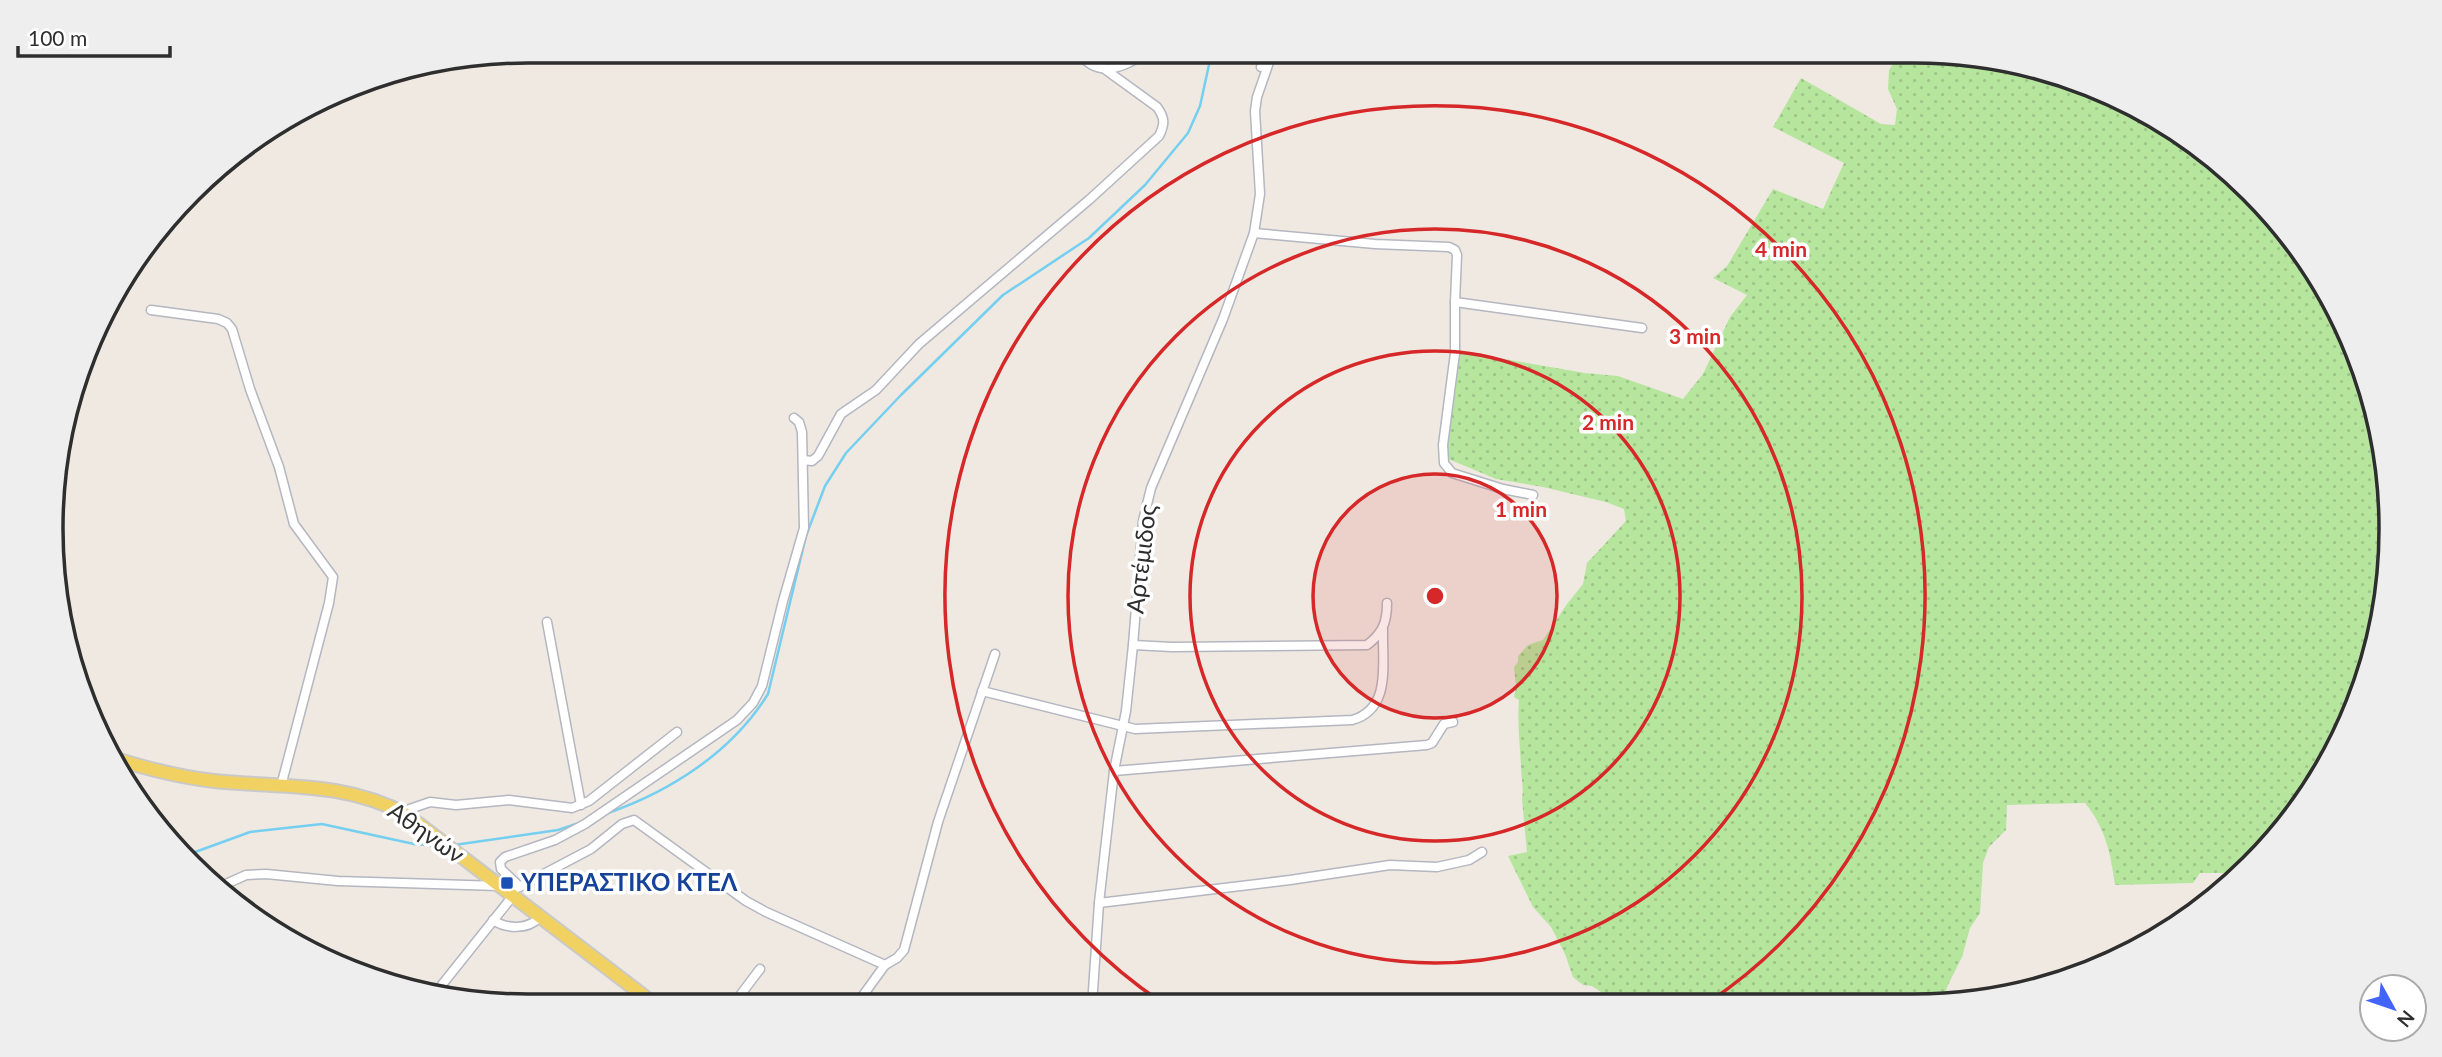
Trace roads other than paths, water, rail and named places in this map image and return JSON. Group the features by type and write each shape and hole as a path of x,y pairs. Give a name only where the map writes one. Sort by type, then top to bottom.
{"main road":[{"name":"Αθηνών","path":"125,761 183,777 335,789 382,803 404,814 510,891 539,918 641,994"}],"street":[{"path":"803,460 812,461 818,456 841,414 876,390 919,344 1090,199 1158,135 1164,121 1157,107 1106,70 1089,63"},
{"path":"1106,70 1128,63"},
{"path":"1257,97 1256,87 1263,63"},
{"name":"Αρτέμιδος","path":"1093,994 1099,903 1114,771 1123,727 1133,645 1141,530 1146,505 1163,456 1223,319 1254,233 1259,194 1255,111 1269,63"},
{"path":"1254,233 1454,248 1457,255 1455,353 1442,457 1452,473 1533,495"},
{"path":"1455,302 1642,328"},
{"path":"151,310 218,319 232,329 250,389 279,467 291,518 333,578 326,616 281,786"},
{"path":"510,891 501,869 500,862 505,857 555,840 585,824 737,720 753,703 768,669 783,601 804,528 802,432 799,422 794,418"},
{"path":"982,691 1135,729 1352,720 1364,717 1376,705 1380,696 1387,603"},
{"path":"547,622 581,805"},
{"path":"1133,645 1367,645 1383,630"},
{"path":"864,994 885,965 904,950 938,822 995,654"},
{"path":"1114,771 1427,745 1432,743 1444,723 1453,722"},
{"path":"404,814 430,802 456,804 509,800 569,808 581,805 677,732"},
{"path":"228,883 246,875 266,874 510,891 591,849 622,824 634,820 746,901 885,965"},
{"path":"1099,903 1390,865 1437,867 1469,860 1482,852"},
{"path":"442,986 493,920 510,891"},
{"path":"493,920 503,925 518,926 530,925 539,918"},
{"path":"741,994 760,968"}],"waterway":[{"path":"608,813 655,793 698,767 737,734 753,715 768,694 806,536 825,486 846,453 1003,295 1089,238 1145,185 1188,133 1200,106 1209,63"},
{"path":"454,845 558,830 582,822"},
{"path":"194,852 250,832 322,824 414,844 441,846"}],"place":[{"name":"ΥΠΕΡΑΣΤΙΚΟ ΚΤΕΛ","path":"507,883"}]}
